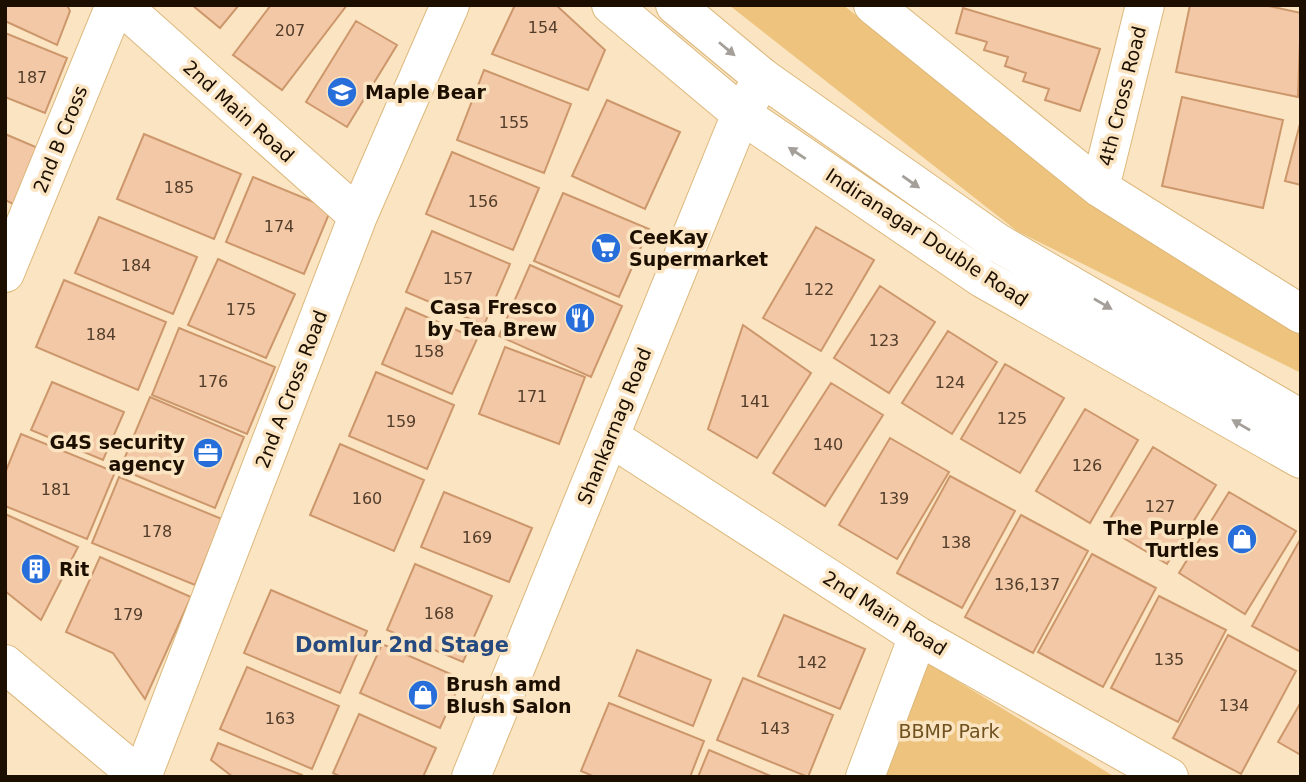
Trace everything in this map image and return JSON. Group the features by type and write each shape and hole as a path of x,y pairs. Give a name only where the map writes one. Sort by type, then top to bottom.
{"street":[{"name":"2nd B Cross","path":"5,273 115,5"},
{"name":"2nd Main Road","path":"121,5 358,216"},
{"name":"2nd A Cross Road","path":"141,777 358,216 450,5"},
{"name":"Indiranagar Double Road","path":"611,5 741,114 982,278 1301,459"},
{"name":"Indiranagar Double Road","path":"675,5 763,78 998,243 1301,419"},
{"path":"873,5 1100,188 1301,314"},
{"name":"4th Cross Road","path":"1100,188 1144,5"},
{"name":"Shankarnag Road","path":"471,777 741,114 763,78"},
{"name":"2nd Main Road","path":"610,437 918,636 1168,777"},
{"path":"865,777 918,636"},
{"path":"5,664 141,777"}],"green space":[{"path":"729,5 843,5 1059,175 1301,326 1301,373 1017,231"},
{"name":"BBMP Park","path":"926,662 1115,777 883,777"}],"building":[{"path":"5,5 67,5 70,11 57,45 5,21"},
{"path":"192,5 239,5 220,28"},
{"path":"271,5 347,5 282,90 233,55"},
{"path":"515,5 556,5 605,50 588,90 492,54"},
{"path":"1190,5 1264,5 1301,13 1298,97 1176,72"},
{"path":"963,8 1100,49 1080,111 1045,100 1049,89 1023,81 1026,73 1005,66 1008,57 984,50 987,42 956,33"},
{"path":"356,21 397,45 347,127 306,102"},
{"path":"5,33 67,58 45,113 5,97"},
{"path":"484,70 571,104 544,173 457,140"},
{"path":"1182,97 1283,120 1263,208 1162,186"},
{"path":"607,100 680,132 645,209 572,176"},
{"path":"1301,120 1301,185 1285,181"},
{"path":"5,134 38,148 13,204 5,200"},
{"path":"144,134 241,174 214,239 117,199"},
{"path":"452,152 539,188 513,250 426,214"},
{"path":"253,177 331,209 304,274 226,242"},
{"path":"563,193 649,229 619,297 534,261"},
{"path":"99,217 197,257 173,314 75,273"},
{"path":"816,227 874,260 821,351 763,318"},
{"path":"432,231 510,264 484,325 406,292"},
{"path":"218,259 295,294 266,358 188,325"},
{"path":"530,265 622,306 591,377 499,336"},
{"path":"64,280 166,322 138,390 36,347"},
{"path":"880,286 935,322 889,393 834,358"},
{"path":"406,308 477,339 452,394 382,364"},
{"path":"743,325 811,373 757,458 708,429"},
{"path":"179,328 275,367 247,434 152,395"},
{"path":"948,331 997,362 952,434 902,403"},
{"path":"505,347 585,377 559,444 479,414"},
{"path":"1005,364 1064,398 1020,473 961,439"},
{"path":"376,372 454,405 427,469 349,436"},
{"path":"52,382 124,412 103,460 31,430"},
{"path":"831,383 883,415 825,506 773,473"},
{"path":"150,397 244,437 215,508 120,469"},
{"path":"1085,409 1138,440 1090,523 1036,491"},
{"path":"21,434 115,472 87,539 5,506 5,473"},
{"path":"890,438 949,472 897,559 839,525"},
{"path":"340,444 424,480 394,551 310,515"},
{"path":"1153,447 1216,485 1167,564 1105,527"},
{"path":"950,476 1015,511 962,608 897,573"},
{"path":"119,477 222,519 195,585 92,543"},
{"path":"444,492 532,528 509,582 421,547"},
{"path":"1229,492 1296,531 1245,614 1179,573"},
{"name":"Rit","path":"5,514 78,547 41,620 5,591"},
{"path":"1021,515 1088,551 1033,653 965,617"},
{"path":"1301,538 1301,652 1252,626"},
{"path":"1092,554 1156,588 1103,687 1038,652"},
{"path":"100,557 191,597 145,699 113,653 66,632"},
{"path":"415,564 492,596 463,662 387,630"},
{"path":"271,590 367,631 340,693 244,653"},
{"path":"1159,596 1226,630 1178,722 1111,688"},
{"path":"784,615 865,649 840,709 758,676"},
{"path":"1228,635 1296,671 1241,774 1173,738"},
{"path":"382,644 462,679 440,728 360,693"},
{"path":"637,650 711,680 693,726 619,696"},
{"path":"247,667 339,706 312,769 220,729"},
{"path":"743,678 833,715 808,777 717,740"},
{"path":"1301,702 1301,755 1278,742"},
{"path":"609,703 704,741 690,777 595,777 581,771"},
{"path":"359,714 436,748 423,777 341,777 333,773"},
{"path":"218,743 302,777 233,777 211,760"},
{"path":"709,750 773,777 698,777"}],"place":[{"name":"Maple Bear","path":"342,92"},
{"name":"CeeKay Supermarket","path":"606,248"},
{"name":"Casa Fresco by Tea Brew","path":"580,318"},
{"name":"G4S security agency","path":"208,453"},
{"name":"The Purple Turtles","path":"1242,539"},
{"name":"Rit","path":"36,569"},
{"name":"Brush amd Blush Salon","path":"423,695"}],"district":[{"name":"Domlur 2nd Stage","path":"402,645"}]}
